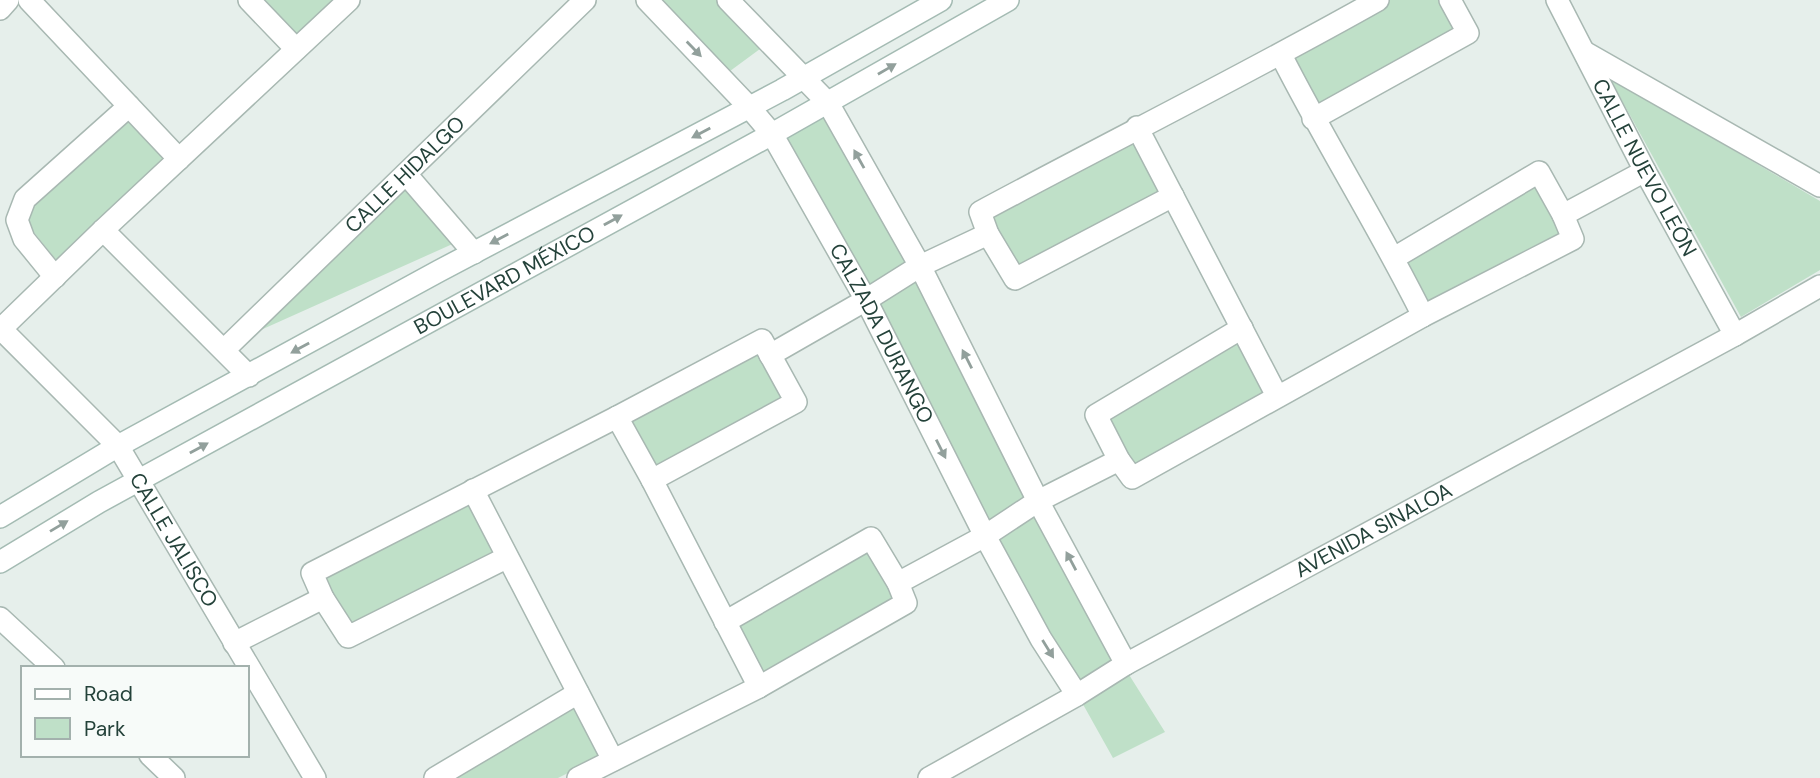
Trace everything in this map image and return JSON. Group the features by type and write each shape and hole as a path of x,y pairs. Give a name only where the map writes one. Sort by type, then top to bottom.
{"street":[{"path":"0,9 8,0"},
{"path":"29,0 179,159"},
{"path":"249,0 296,49"},
{"path":"0,328 349,0"},
{"name":"CALLE HIDALGO","path":"224,349 585,0"},
{"name":"CALZADA DURANGO","path":"647,0 772,134 866,300 985,536 1041,639 1077,695"},
{"path":"728,0 828,103 920,266 1038,501 1126,664"},
{"name":"BOULEVARD MÉXICO","path":"0,517 118,446 749,107 941,0"},
{"name":"BOULEVARD MÉXICO","path":"0,562 99,502 772,134 1008,0"},
{"path":"1173,196 1015,279 988,234 980,212 1137,127 1281,55 1378,0"},
{"path":"1313,119 1468,33 1450,0"},
{"name":"CALLE NUEVO LEÓN","path":"1557,0 1645,171 1735,335"},
{"path":"1586,53 1820,186"},
{"path":"1281,55 1313,119 1394,258 1423,316"},
{"path":"55,277 24,239 17,220 24,199 129,106"},
{"path":"1137,127 1277,396"},
{"path":"1563,215 1645,171"},
{"path":"1242,328 1096,415 1119,460 1132,478 1423,316 1573,239 1539,172 1394,258"},
{"path":"406,174 474,253"},
{"path":"103,230 249,376"},
{"path":"770,355 920,266 988,234"},
{"name":"AVENIDA SINALOA","path":"929,778 1077,695 1126,664 1735,335 1820,286"},
{"name":"CALLE JALISCO","path":"0,328 118,446 316,778"},
{"path":"506,558 348,637 323,598 312,573 762,340 796,402 652,480"},
{"path":"617,417 759,687"},
{"path":"898,583 985,536 1038,501 1119,460"},
{"path":"473,490 613,760"},
{"path":"578,778 759,687 906,603 898,583 871,538 724,622"},
{"path":"234,643 323,598"},
{"path":"0,618 52,666"},
{"path":"435,778 578,693"},
{"path":"152,757 174,778"}],"green space":[{"path":"252,0 345,0 296,45"},
{"path":"654,0 719,0 764,46 726,74"},
{"path":"1385,0 1444,0 1462,32 1315,113 1285,57"},
{"path":"1609,77 1820,201 1820,270 1741,317"},
{"path":"825,109 1121,662 1165,732 1113,758 985,529 777,136"},
{"path":"129,114 172,157 57,261 28,225 29,203"},
{"path":"1135,132 1165,196 1019,269 985,214"},
{"path":"1536,178 1568,239 1425,310 1400,261"},
{"path":"405,183 457,242 254,333"},
{"path":"1240,334 1264,391 1134,473 1102,416"},
{"path":"760,348 785,397 655,469 623,420"},
{"path":"471,497 494,551 350,627 322,577"},
{"path":"868,546 900,600 764,677 732,625"},
{"path":"577,702 602,756 558,778 445,778"}]}
